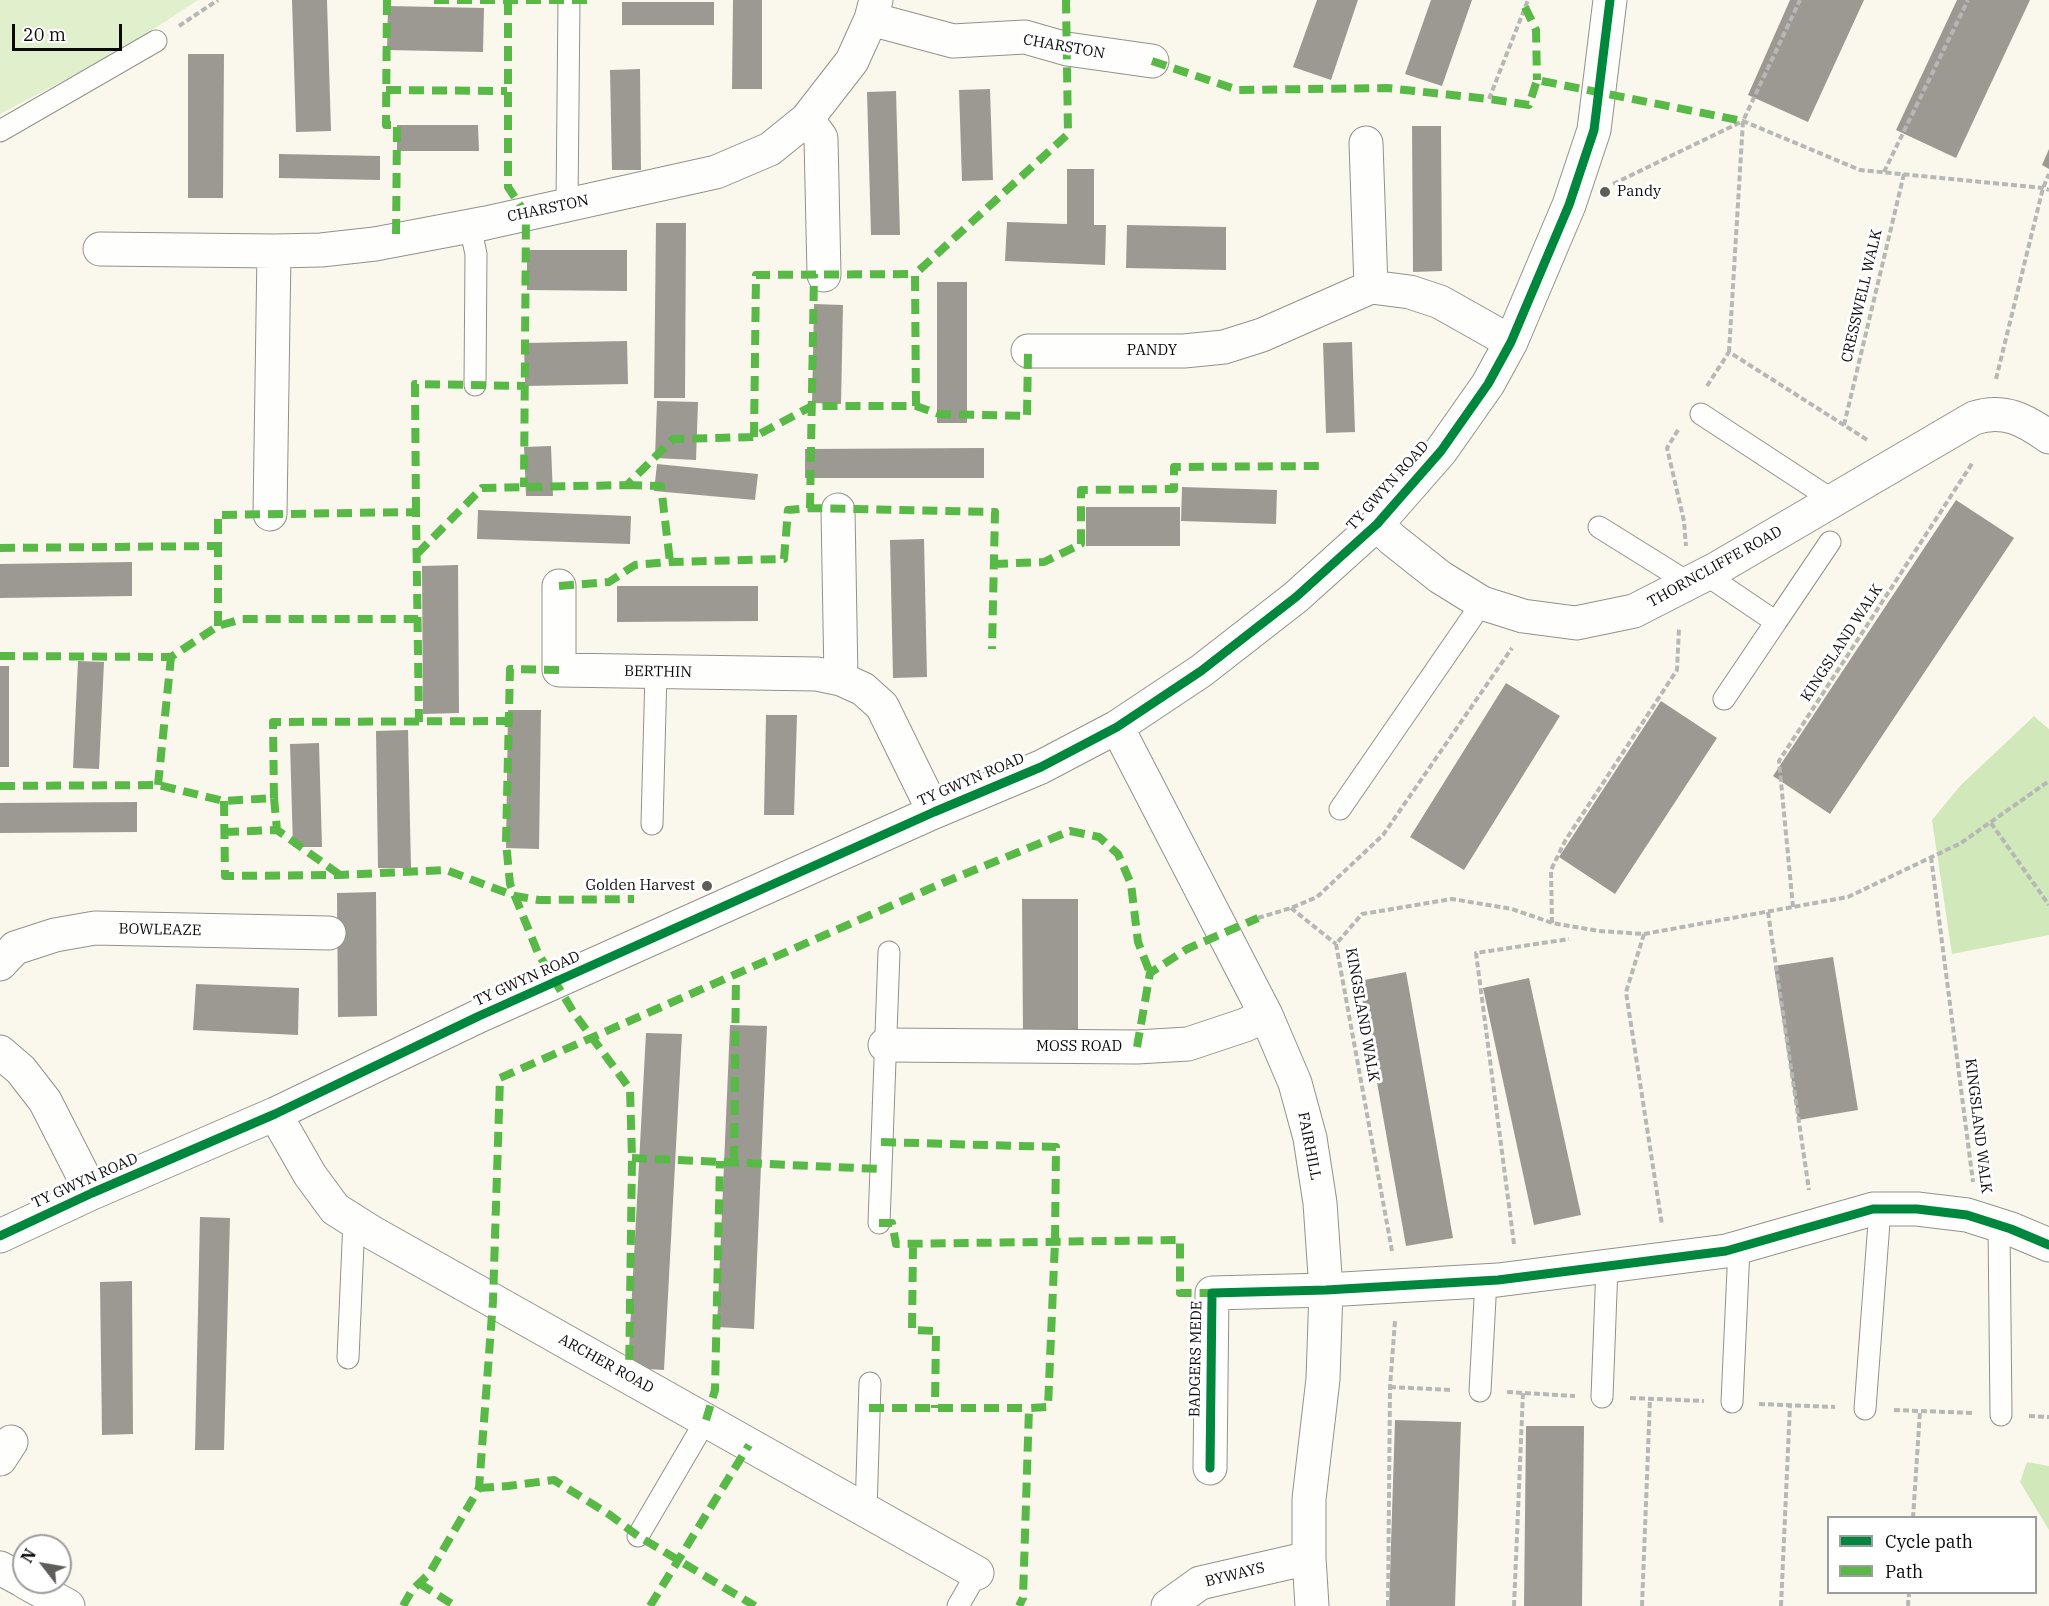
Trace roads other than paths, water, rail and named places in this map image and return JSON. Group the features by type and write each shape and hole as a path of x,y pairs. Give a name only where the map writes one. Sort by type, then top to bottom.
{"street":[{"name":"TY GWYN ROAD","path":"0,1236 92,1193 275,1114 479,1017 934,812 1041,767 1117,727 1201,671 1277,612 1377,524 1441,451 1488,384 1511,342 1569,205 1594,130 1610,0"},
{"name":"CHARSTON","path":"100,249 274,251 321,250 375,244 470,226 716,172 770,148 807,119 852,61 873,9 953,41 1025,37 1067,49 1152,61"},
{"path":"807,119 822,138 824,274"},
{"path":"1366,143 1371,286 1410,292 1440,302 1511,342"},
{"path":"270,514 274,251"},
{"name":"PANDY","path":"1028,351 1184,351 1224,347 1262,335 1371,286"},
{"name":"THORNCLIFFE ROAD","path":"1377,524 1392,539 1440,577 1482,603 1533,617 1576,623 1634,611 1834,501 1974,418 1996,414 2019,418 2049,437"},
{"path":"838,510 841,679"},
{"name":"BERTHIN","path":"559,586 559,670 817,674 841,679 862,689 882,706 934,812"},
{"name":"FAIRHILL","path":"1117,727 1266,1015 1295,1083 1310,1138 1320,1203 1326,1290 1323,1379 1309,1499 1312,1606"},
{"name":"BOWLEAZE","path":"0,964 15,948 55,935 95,928 329,933"},
{"name":"MOSS ROAD","path":"885,1045 1137,1047 1188,1044 1245,1025 1266,1015"},
{"path":"0,1052 21,1070 45,1101 92,1193"},
{"name":"ARCHER ROAD","path":"275,1114 309,1175 335,1209 977,1573"},
{"path":"1326,1290 1502,1279 1668,1259 1739,1248 1873,1209 1917,1209 1967,1215 2049,1245"},
{"name":"BADGERS MEDE","path":"1210,1468 1212,1293 1326,1290"},
{"name":"BYWAYS","path":"1168,1606 1200,1583 1309,1558"},
{"path":"46,1594 68,1606"}],"lane":[{"path":"567,205 569,0"},
{"path":"0,131 156,41"},
{"path":"470,226 476,254 475,385"},
{"path":"1701,414 1834,501"},
{"path":"1599,527 1692,581 1776,622"},
{"path":"1724,699 1830,542"},
{"path":"1340,809 1482,603"},
{"path":"652,824 656,672"},
{"path":"879,1223 889,952"},
{"path":"1865,1409 1880,1209"},
{"path":"348,1358 354,1221"},
{"path":"1988,1222 2001,1415"},
{"path":"1732,1402 1739,1248"},
{"path":"1602,1397 1607,1266"},
{"path":"1480,1391 1502,1279"},
{"path":"866,1511 870,1383"},
{"path":"638,1536 706,1420"},
{"path":"958,1606 977,1573"}],"place":[{"name":"Pandy","path":"1605,192"},
{"name":"Golden Harvest","path":"707,886"}]}
